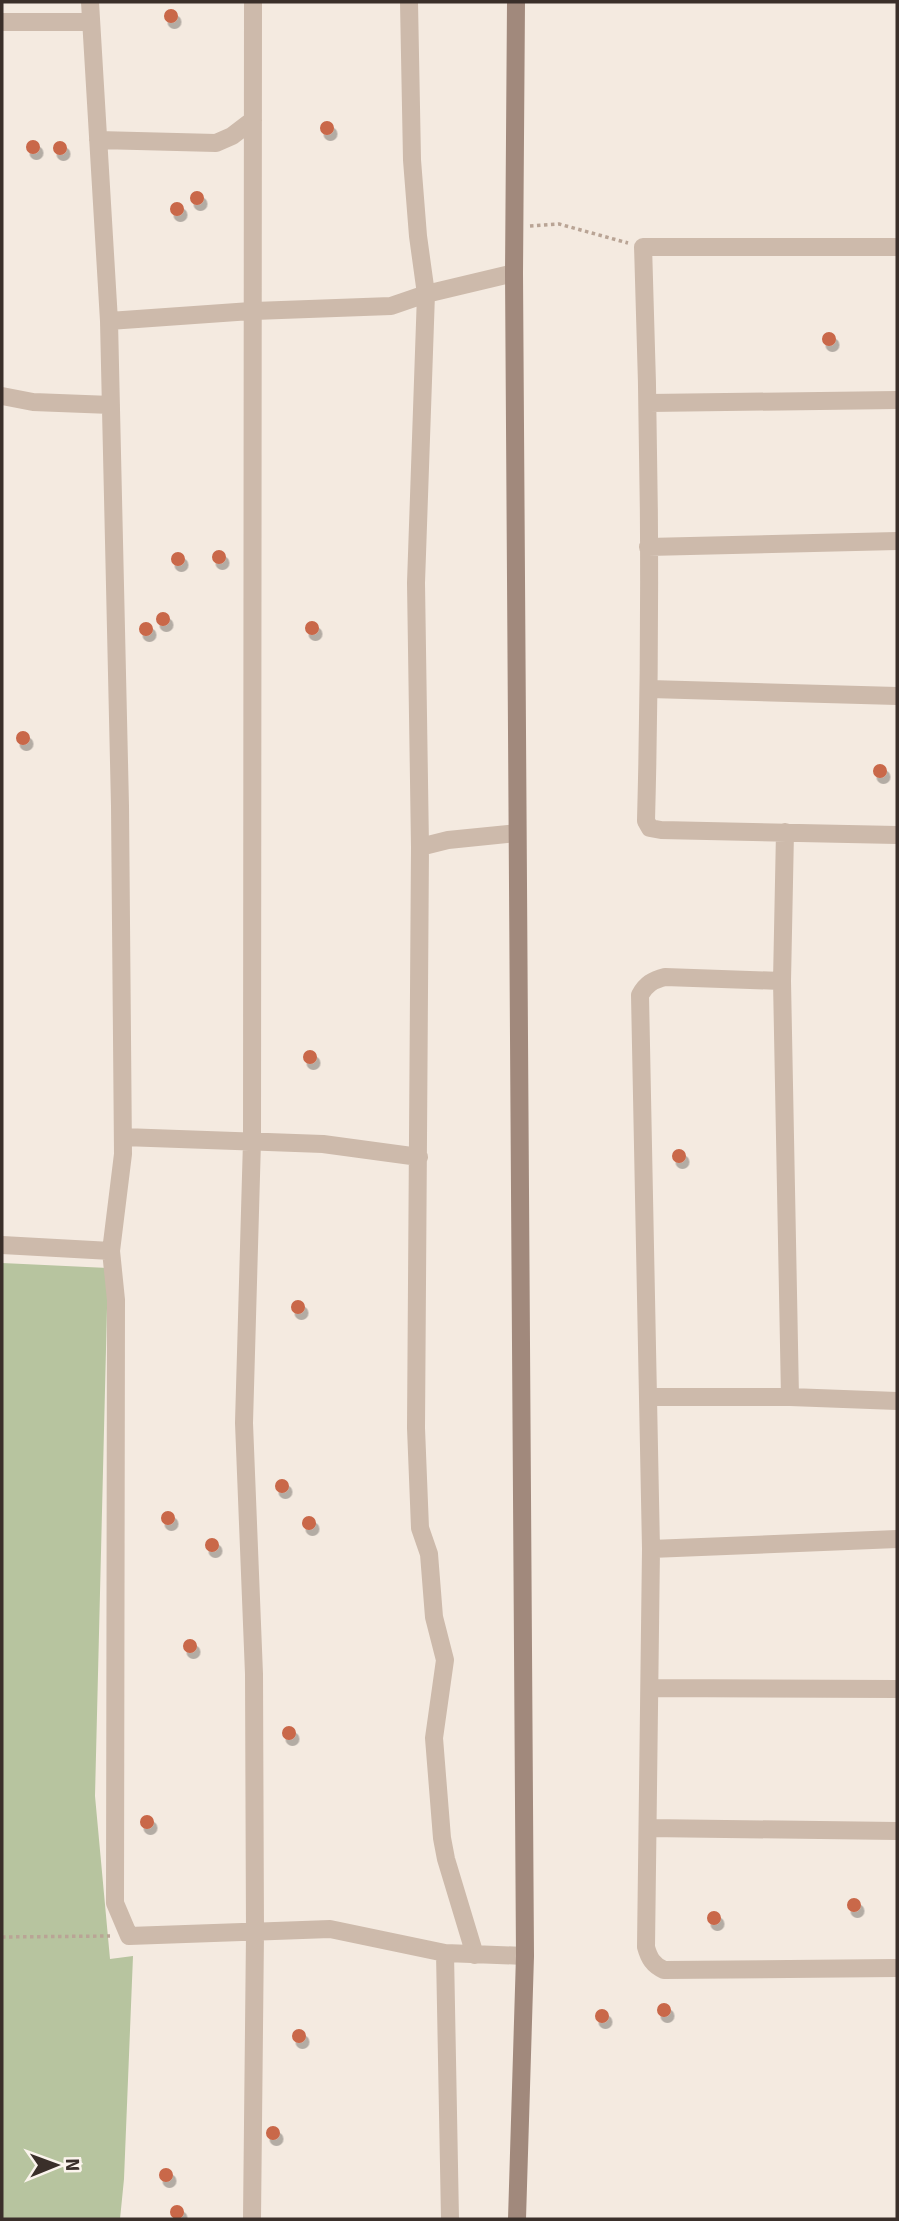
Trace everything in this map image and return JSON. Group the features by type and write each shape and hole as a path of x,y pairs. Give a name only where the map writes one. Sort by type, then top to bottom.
{"street":[{"path":"90,2 109,320 120,806 122,1136 119,1198 111,1251 116,1300 115,1903 129,1936 330,1929 445,1953 525,1956"},
{"path":"252,2219 254,1674 244,1423 252,1141 253,2"},
{"path":"409,2 412,160 426,293 416,583 420,847 416,1428 420,1528 429,1554 434,1617 445,1660 434,1738 444,1849 475,1955"},
{"path":"516,2 514,273 525,1956 517,2219"},
{"path":"2,22 90,22"},
{"path":"98,140 216,143 232,136 253,120"},
{"path":"897,247 643,247 649,403 650,689 646,821 650,828 897,835"},
{"path":"109,320 391,306 426,293 514,273"},
{"path":"2,396 33,402 111,405"},
{"path":"649,403 897,400"},
{"path":"648,547 897,541"},
{"path":"650,689 897,696"},
{"path":"785,832 782,981 790,1397"},
{"path":"420,847 448,840 517,833"},
{"path":"782,981 665,977 650,982 640,995 651,1549 646,1947 649,1959 656,1967 664,1970 897,1968"},
{"path":"122,1136 323,1144 419,1157"},
{"path":"2,1245 111,1251"},
{"path":"648,1397 790,1397 897,1401"},
{"path":"651,1549 897,1539"},
{"path":"651,1688 897,1689"},
{"path":"648,1828 897,1832"},
{"path":"445,1953 450,2219"}],"path":[{"path":"514,228 559,224 643,247"},
{"path":"2,1937 129,1936"}],"green space":[{"path":"2,1263 108,1268 95,1796 110,1959 133,1956 120,2219 2,2219"}],"building":[{"path":"168,9 174,9 178,16 174,23 168,23 164,19 164,13"},
{"path":"324,121 330,121 334,128 330,135 324,135 320,131 320,125"},
{"path":"30,140 36,140 40,147 36,154 30,154 26,150 26,144"},
{"path":"57,141 63,141 67,148 63,155 57,155 53,151 53,145"},
{"path":"194,191 200,191 204,198 200,205 194,205 190,201 190,195"},
{"path":"174,202 180,202 184,209 180,216 174,216 170,212 170,206"},
{"path":"826,332 832,332 836,339 832,346 826,346 822,342 822,336"},
{"path":"216,550 222,550 226,557 222,564 216,564 212,560 212,554"},
{"path":"175,552 181,552 185,559 181,566 175,566 171,562 171,556"},
{"path":"160,612 166,612 170,619 166,626 160,626 156,622 156,616"},
{"path":"309,621 315,621 319,628 315,635 309,635 305,631 305,625"},
{"path":"143,622 149,622 153,629 149,636 143,636 139,632 139,626"},
{"path":"20,731 26,731 30,738 26,745 20,745 16,741 16,735"},
{"path":"877,764 883,764 887,771 883,778 877,778 873,774 873,768"},
{"path":"307,1050 313,1050 317,1057 313,1064 307,1064 303,1060 303,1054"},
{"path":"676,1149 682,1149 686,1156 682,1163 676,1163 672,1159 672,1153"},
{"path":"295,1300 301,1300 305,1307 301,1314 295,1314 291,1310 291,1304"},
{"path":"279,1479 285,1479 289,1486 285,1493 279,1493 275,1489 275,1483"},
{"path":"165,1511 171,1511 175,1518 171,1525 165,1525 161,1521 161,1515"},
{"path":"306,1516 312,1516 316,1523 312,1530 306,1530 302,1526 302,1520"},
{"path":"209,1538 215,1538 219,1545 215,1552 209,1552 205,1548 205,1542"},
{"path":"187,1639 193,1639 197,1646 193,1653 187,1653 183,1649 183,1643"},
{"path":"286,1726 292,1726 296,1733 292,1740 286,1740 282,1736 282,1730"},
{"path":"144,1815 150,1815 154,1822 150,1829 144,1829 140,1825 140,1819"},
{"path":"851,1898 857,1898 861,1905 857,1912 851,1912 847,1908 847,1902"},
{"path":"711,1911 717,1911 721,1918 717,1925 711,1925 707,1921 707,1915"},
{"path":"661,2003 667,2003 671,2010 667,2017 661,2017 657,2013 657,2007"},
{"path":"599,2009 605,2009 609,2016 605,2023 599,2023 595,2019 595,2013"},
{"path":"296,2029 302,2029 306,2036 302,2043 296,2043 292,2039 292,2033"},
{"path":"270,2126 276,2126 280,2133 276,2140 270,2140 266,2136 266,2130"},
{"path":"163,2168 169,2168 173,2175 169,2182 163,2182 159,2178 159,2172"},
{"path":"174,2205 180,2205 184,2212 180,2219 174,2219 170,2215 170,2209"}]}
